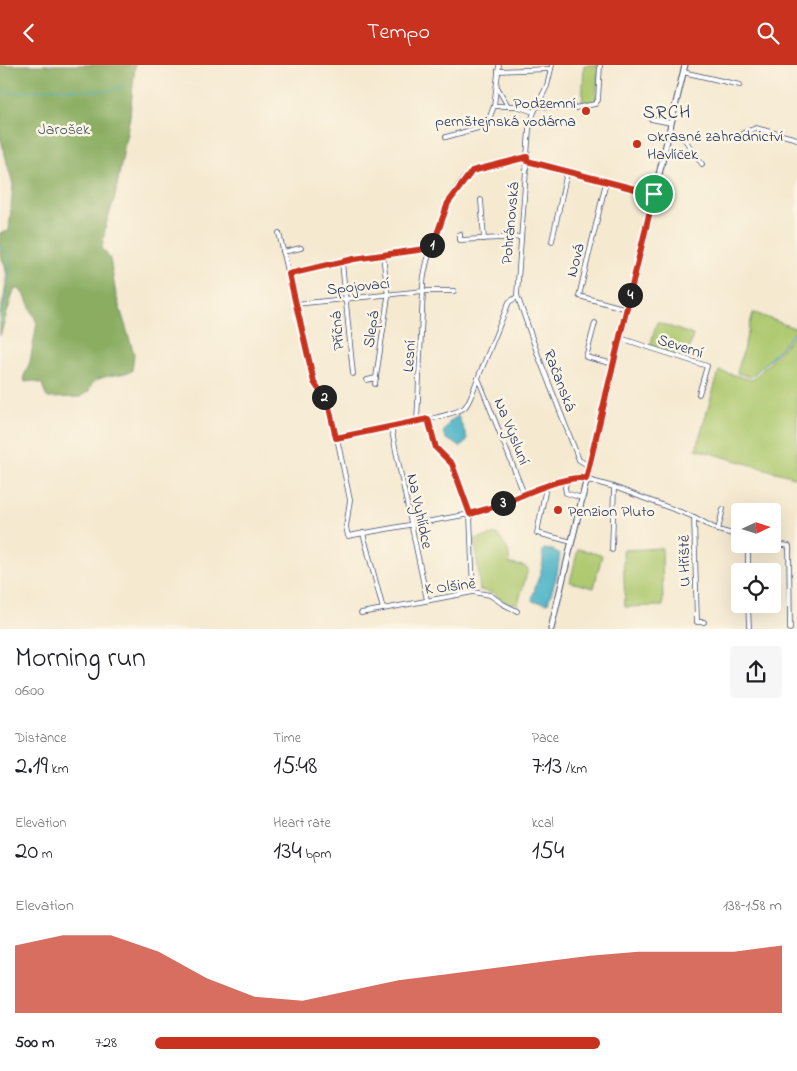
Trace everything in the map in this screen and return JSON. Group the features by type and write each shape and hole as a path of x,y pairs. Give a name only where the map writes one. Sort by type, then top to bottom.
{"street":[{"path":"446,137 478,128 488,122 494,106 499,65"},
{"path":"537,106 575,108 595,104 598,100 600,65"},
{"path":"551,629 685,65"},
{"path":"498,71 551,67"},
{"name":"Pohránovská","path":"517,297 529,129 534,112 546,89 551,67"},
{"path":"683,72 740,85"},
{"path":"497,87 508,106"},
{"path":"494,106 520,107 534,112"},
{"path":"651,119 671,123"},
{"path":"743,133 756,128 797,139"},
{"path":"670,130 685,140 702,164"},
{"path":"527,159 567,172 654,194"},
{"name":"Lesní","path":"416,422 422,283 448,203 472,171 527,159"},
{"path":"552,241 567,172"},
{"name":"Nová","path":"606,182 579,296 627,309"},
{"path":"481,199 484,239"},
{"path":"279,233 314,382 328,403 336,438 350,500 346,527 348,536 470,514 496,506 524,493 567,480 577,477 586,479"},
{"path":"460,234 460,240 521,237"},
{"path":"283,252 301,248"},
{"path":"289,274 342,262 432,248"},
{"name":"Slepá","path":"375,384 387,294 383,255"},
{"name":"Příčná","path":"342,262 353,374"},
{"path":"423,291 454,291"},
{"name":"Spojovací","path":"296,304 423,291"},
{"name":"Na Výsluní","path":"336,438 416,422 458,411 465,407 509,302 517,297"},
{"name":"Račanská","path":"517,297 579,460 589,465"},
{"path":"595,323 586,357 614,364"},
{"name":"Severní","path":"620,338 707,367 699,394"},
{"name":"Příčná","path":"347,369 352,368"},
{"path":"367,380 376,378"},
{"name":"Na Výsluní","path":"478,379 524,493"},
{"path":"428,419 436,448 452,464 470,514 473,592"},
{"name":"Na Vyhlídce","path":"391,427 427,600"},
{"name":"U Hřiště","path":"586,479 614,487 694,517 697,622 704,622"},
{"path":"567,480 566,493 582,498"},
{"path":"546,487 537,533 572,542"},
{"path":"612,550 614,487"},
{"path":"718,529 723,509"},
{"path":"694,517 731,533"},
{"path":"363,533 383,609"},
{"path":"781,545 789,546 790,629"},
{"name":"K Olšině","path":"361,613 473,592 490,595 517,611"},
{"path":"748,613 749,627"}],"green space":[{"name":"Jarošek","path":"0,65 135,65 130,116 115,197 106,224 102,248 110,259 116,295 134,354 132,371 95,381 89,391 80,397 48,398 42,384 33,381 25,382 24,376 30,362 37,323 25,296 19,289 15,289 13,293 0,336 0,312 7,276 5,265 0,255 0,233 9,231 13,185 0,136"},
{"path":"584,65 599,65 596,100 594,103 582,106"},
{"path":"753,313 797,329 778,352 751,377 737,373"},
{"path":"657,322 693,335 688,353 679,350 678,355 650,346"},
{"path":"797,332 797,478 696,449 719,371 752,380"},
{"path":"497,534 508,550 510,564 524,566 528,569 518,604 513,603 510,605 493,593 480,590 475,539"},
{"path":"662,548 663,606 625,607 623,550"},
{"path":"578,549 602,555 594,588 570,582"}],"water":[{"path":"458,416 467,437 466,442 461,447 446,439 443,433 450,421"},
{"path":"544,549 553,550 560,554 557,575 548,603 534,602 532,600 542,565"}],"waterway":[{"path":"0,92 22,92 53,88 104,91 125,87"},
{"path":"0,246 6,251 10,261 8,289 0,323"},
{"path":"753,376 797,330"}],"place":[{"name":"Podzemní pernštejnská vodárna","path":"586,111"},
{"name":"Okrasné zahradnictví Havlíček","path":"637,144"},
{"name":"Penzion Pluto","path":"558,510"}],"district":[{"name":"SRCH","path":"667,111"}],"route":[{"path":"527,157 527,161 654,194 586,479 576,477 524,493 496,506 470,514 452,464 436,448 433,442 428,419 336,438 328,403 314,382 289,274 354,259 432,248 448,203 472,171 527,157"}]}
